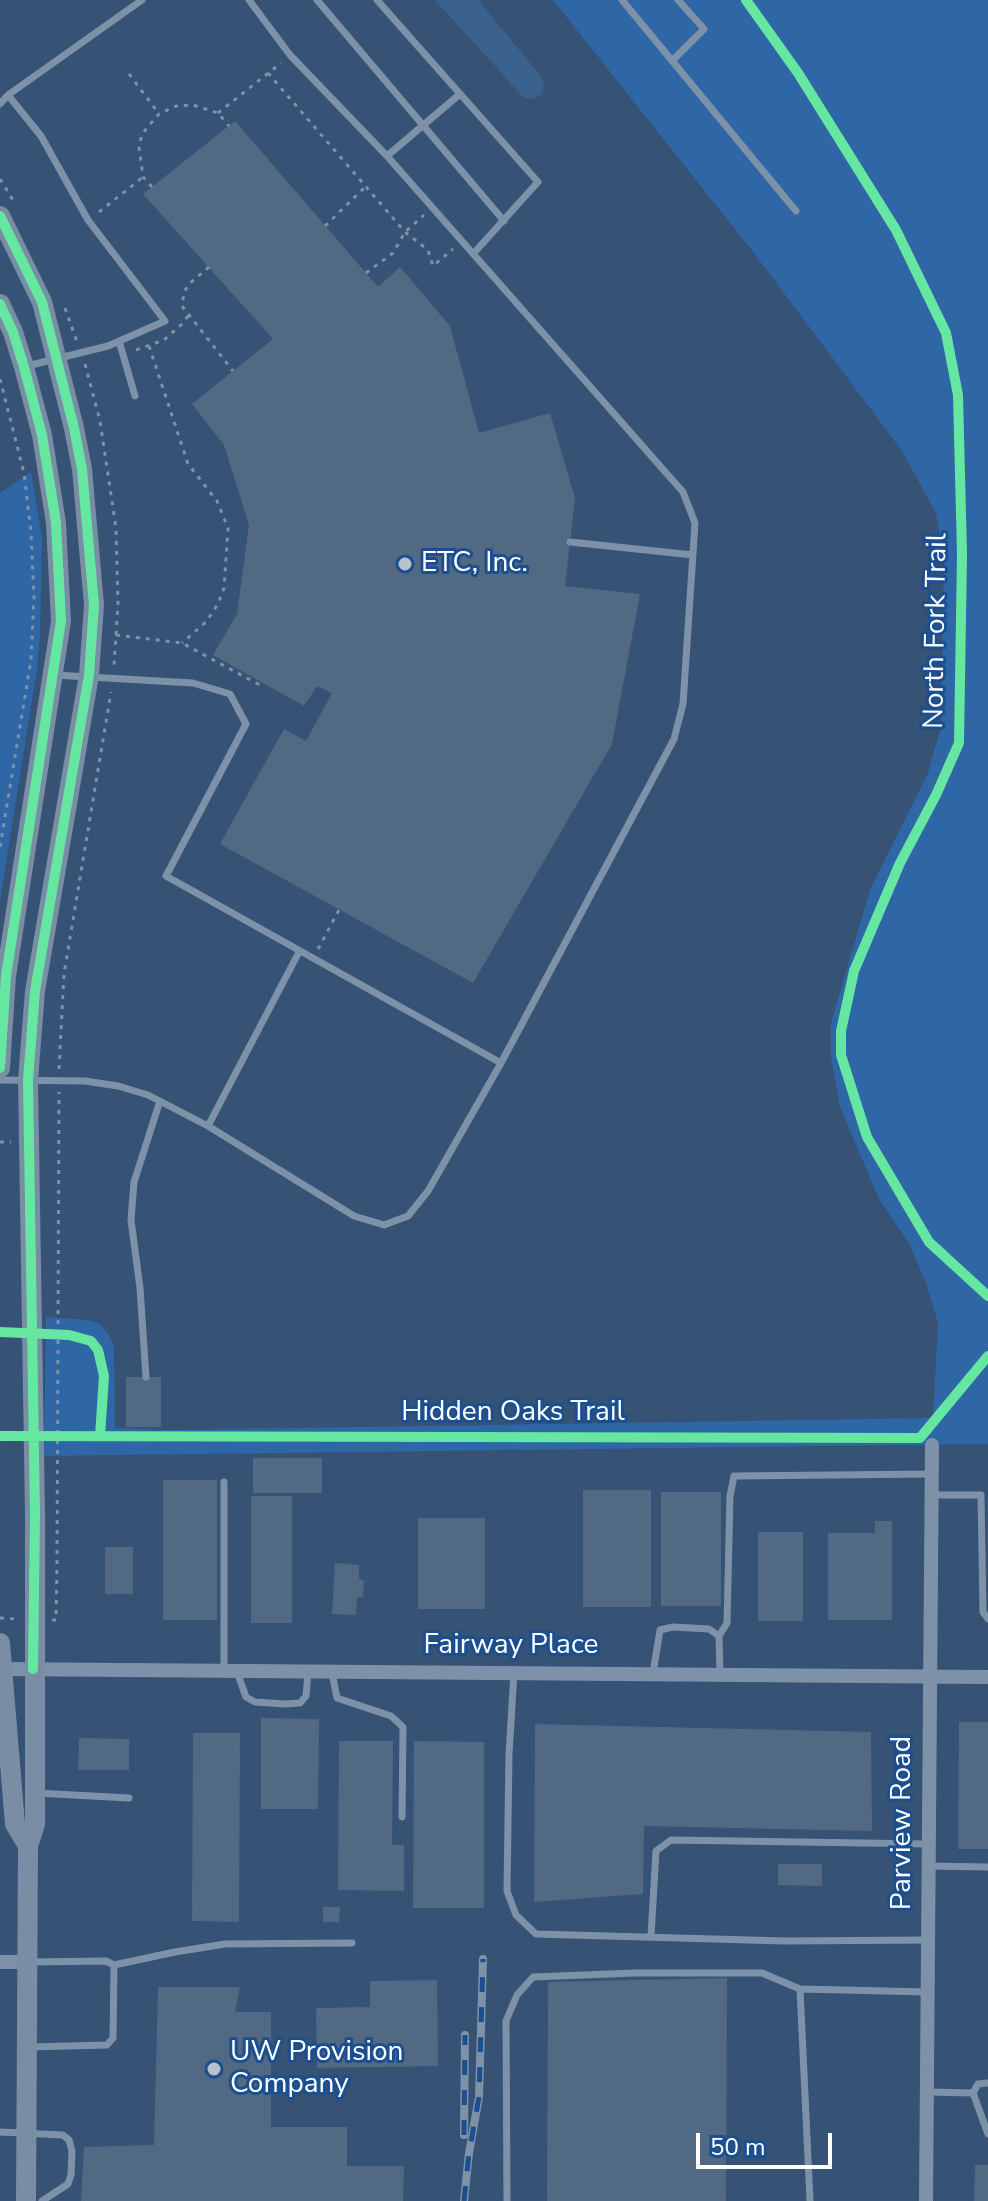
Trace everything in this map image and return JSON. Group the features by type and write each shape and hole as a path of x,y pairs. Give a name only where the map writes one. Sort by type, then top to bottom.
{"street":[{"path":"7,209 42,302 82,469 94,605 89,675 35,991 28,1080 35,1514 35,1824 28,1846 26,2201"},
{"path":"0,304 13,332 42,435 56,523 61,621 6,976 0,1068"},
{"name":"Parview Road","path":"926,2201 932,1445"},
{"path":"0,1643 15,1824 28,1846"},
{"name":"Fairway Place","path":"0,1669 988,1677"},
{"path":"0,1962 29,1962"}],"lane":[{"path":"0,104 8,95 142,0"},
{"path":"0,1080 59,1080 118,1086 160,1101 208,1126 354,1216 384,1225 408,1216 428,1191 501,1063 674,739 683,704 695,523 683,492 387,156 290,55 249,0"},
{"path":"317,0 504,221"},
{"path":"377,0 538,182 473,254"},
{"path":"622,0 796,211"},
{"path":"672,61 704,29 678,0"},
{"path":"387,156 460,94"},
{"path":"8,95 41,136 88,220 165,321 82,355 24,367"},
{"path":"119,341 135,396"},
{"path":"570,542 693,555"},
{"path":"53,675 114,676 193,683 230,694 246,724 166,876 501,1063"},
{"path":"208,1126 299,952"},
{"path":"146,1377 140,1288 131,1220 134,1182 160,1101"},
{"path":"720,1674 719,1636 727,1623 730,1496 734,1476 932,1474"},
{"path":"224,1482 230,1670 246,1697 255,1702 285,1704 300,1703 306,1696 309,1671"},
{"path":"932,1495 981,1495 983,1612 988,1619"},
{"path":"653,1673 660,1630 673,1627 709,1629 719,1636"},
{"path":"332,1671 337,1698 391,1716 403,1727 402,1817"},
{"path":"514,1672 507,1891 516,1915 536,1934 785,1941 928,1940"},
{"path":"34,1793 129,1798"},
{"path":"651,1936 656,1851 671,1840 928,1844"},
{"path":"928,1866 988,1867"},
{"path":"29,1962 106,1961 114,1965 225,1944 352,1943"},
{"path":"28,2047 107,2045 113,2038 114,1965"},
{"path":"507,2201 506,2021 517,1995 533,1977 762,1973 800,1989 927,1992"},
{"path":"800,1989 810,2201"},
{"path":"988,2083 978,2084 973,2093 988,2134"},
{"path":"927,2092 973,2093"},
{"path":"0,2132 63,2135 69,2140 72,2151 68,2184 42,2201"}],"path":[{"path":"218,113 290,55"},
{"path":"268,73 405,232 428,250 433,266 462,241"},
{"path":"129,74 159,114"},
{"path":"152,187 143,177 139,147 142,134 159,114 176,106 193,105 218,113 229,126"},
{"path":"88,220 143,177"},
{"path":"0,179 7,209"},
{"path":"325,226 366,187"},
{"path":"366,273 393,253 405,232 432,208"},
{"path":"209,267 189,284 182,306 233,371"},
{"path":"0,1618 56,1620 64,1334 59,1031 64,974 114,676 116,635 118,566 112,488 100,421 82,355 63,302"},
{"path":"149,346 188,464 217,501 228,528 224,588 218,604 206,622 182,643"},
{"path":"0,379 24,473 34,597 31,660 0,847"},
{"path":"116,635 182,643 258,684 259,681"},
{"path":"312,959 339,910"},
{"path":"32,1333 64,1334"},
{"path":"42,1436 69,1436"}],"shaded area":[{"path":"435,0 478,0 544,82 542,94 533,99 524,98"},
{"path":"553,0 988,0 988,1444 44,1456 46,1317 89,1320 100,1324 109,1335 114,1347 115,1428 167,1430 933,1418 938,1323 910,1245 879,1199 840,1107 831,1058 831,1023 870,890 928,773 941,727 944,558 936,513 902,451 757,257"},
{"path":"31,472 42,538 40,637 0,900 0,493"}],"building":[{"name":"ETC, Inc.","path":"235,121 378,287 400,267 450,326 479,433 550,413 575,498 565,586 640,594 612,744 473,983 220,844 284,729 306,741 332,693 317,686 304,706 213,655 237,614 249,525 224,445 192,404 273,339 143,194"},
{"path":"126,1377 161,1377 161,1427 126,1427"},
{"path":"253,1458 322,1458 322,1493 253,1493"},
{"path":"163,1480 217,1480 217,1620 163,1620"},
{"path":"583,1490 651,1490 651,1607 583,1607"},
{"path":"661,1492 721,1492 721,1606 661,1606"},
{"path":"251,1496 292,1496 292,1623 251,1623"},
{"path":"418,1518 485,1518 485,1609 418,1609"},
{"path":"875,1521 892,1521 892,1620 828,1620 828,1533 875,1533"},
{"path":"758,1532 803,1532 803,1621 758,1621"},
{"path":"105,1547 133,1547 133,1594 105,1594"},
{"path":"335,1563 359,1565 359,1578 364,1581 363,1597 357,1597 356,1615 332,1614"},
{"path":"261,1718 319,1719 318,1809 261,1809"},
{"path":"959,1722 988,1722 988,1849 958,1849"},
{"path":"535,1724 871,1732 872,1831 644,1826 643,1894 534,1902"},
{"path":"193,1733 240,1733 239,1922 192,1921"},
{"path":"79,1738 129,1739 129,1770 78,1770"},
{"path":"339,1741 393,1741 392,1845 404,1845 404,1891 338,1890"},
{"path":"414,1741 484,1742 484,1908 413,1908"},
{"path":"778,1864 822,1864 822,1886 778,1885"},
{"path":"323,1907 340,1907 339,1922 323,1922"},
{"path":"727,1978 726,2201 547,2201 548,1982"},
{"path":"437,1980 438,2066 317,2068 316,2008 370,2007 370,1981"},
{"name":"UW Provision Company","path":"158,1987 240,1987 235,2012 271,2012 271,2127 347,2127 347,2166 404,2166 403,2201 81,2201 84,2147 154,2145"},
{"path":"975,2165 988,2165 988,2201 974,2201"}],"railway":[{"path":"464,2201 479,2097 483,1959"},
{"path":"464,2135 465,2035"}],"cycle path":[{"name":"North Fork Trail","path":"746,0 798,73 896,230 946,333 958,395 962,554 959,743 900,863 854,971 841,1031 841,1055 867,1137 929,1242 988,1296"},
{"path":"0,216 42,302 74,428 82,469 94,605 89,675 35,991 28,1080 35,1514 33,1669"},
{"path":"0,304 13,332 42,435 56,523 61,621 6,976 0,1068"},
{"path":"0,1332 69,1335 91,1341 98,1350 104,1376 100,1436"},
{"name":"Hidden Oaks Trail","path":"0,1436 920,1438 988,1356"}],"place":[{"name":"ETC, Inc.","path":"405,564"},
{"name":"UW Provision Company","path":"214,2069"}]}
